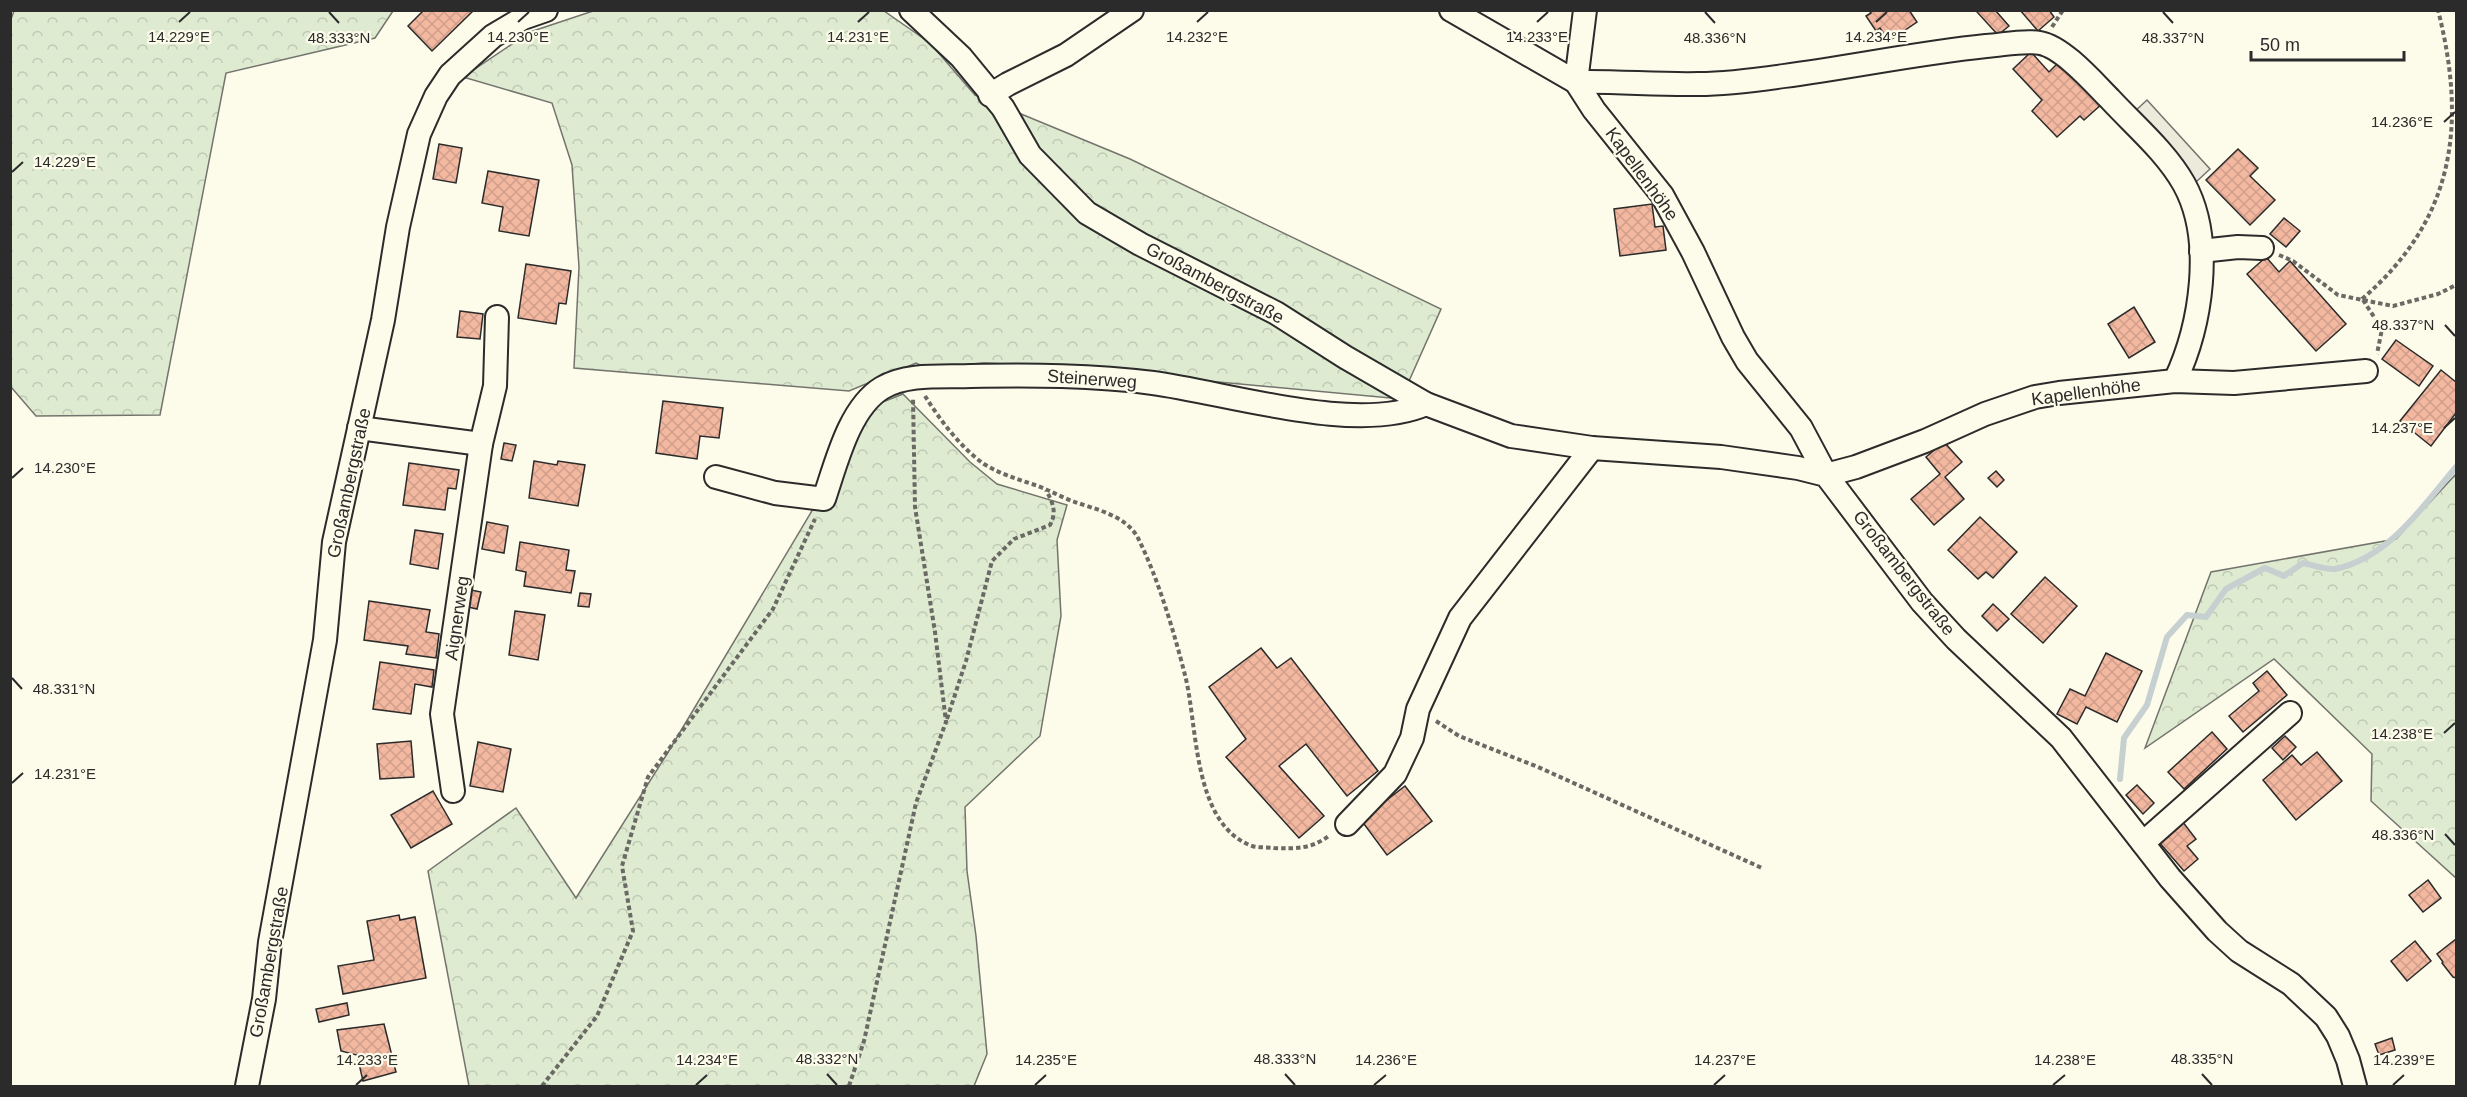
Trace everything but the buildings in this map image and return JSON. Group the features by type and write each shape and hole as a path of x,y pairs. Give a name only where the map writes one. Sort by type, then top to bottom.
{"street":[{"name":"Großambergstraße","path":"247,1086 264,999 270,942 325,640 334,542 383,320 408,180 420,134 436,96 450,75 493,36 523,18 546,10"},
{"name":"Großambergstraße","path":"911,10 961,57 1003,108 1030,155 1087,213 1140,244 1276,313 1345,357 1426,404 1511,436 1592,448 1721,457 1798,468 1826,475 1922,602 1956,639 2061,738 2170,878 2217,931 2239,951 2292,984 2326,1017 2341,1043 2355,1086"},
{"path":"990,95 1066,55 1132,10"},
{"path":"1451,10 1576,82 1730,83 1937,51 2030,42 2042,43 2072,62 2098,87 2171,166 2191,199 2196,214 2201,251 2196,319 2175,381"},
{"path":"1576,82 1585,10"},
{"name":"Kapellenhöhe","path":"1576,82 1594,110 1662,195 1693,252 1737,345 1801,428 1826,475 1856,467 1985,414 2035,397 2175,381 2234,383 2366,371"},
{"path":"2201,251 2238,247 2262,248"},
{"name":"Aignerweg","path":"453,791 442,714 481,444 495,386 497,317"},
{"name":"Steinerweg","path":"824,499 859,410 882,388 913,377 1030,375 1152,382 1303,410 1354,415 1409,412 1426,404"},
{"path":"359,428 481,444"},
{"path":"1347,824 1395,774 1412,738 1418,709 1460,618 1592,448"},
{"path":"716,477 775,493 824,499"},
{"path":"2144,843 2290,713"}],"path":[{"path":"2362,299 2386,278 2410,248 2435,208 2446,172 2452,135 2452,90 2446,40 2438,10"},
{"path":"2262,248 2293,261 2338,294 2393,306 2438,294 2457,285"},
{"path":"2362,299 2382,329 2379,352 2366,371"},
{"path":"913,377 956,438 984,464 1009,477 1099,509 1120,520 1137,535 1151,568 1185,676 1194,742 1204,784 1224,825 1237,837 1253,846 1299,850 1319,843 1347,824"},
{"path":"913,377 915,507 935,632 946,722"},
{"path":"849,1086 864,1041 916,803 966,661 992,561 1014,539 1050,525 1055,515 1052,501 1046,490"},
{"path":"542,1086 597,1016 633,931 622,866 648,777 772,609 824,499"},
{"path":"1418,709 1459,736 1538,767 1762,867"}],"green space":[{"path":"14,11 393,11 375,38 226,73 160,415 36,416 11,387 10,22"},
{"path":"593,11 884,11 930,43 975,95 1130,159 1441,309 1401,399 1047,366 984,363 926,368 916,363 849,391 574,368 579,267 572,165 552,103 463,77 530,32"},
{"path":"903,394 970,462 997,484 1067,505 1057,540 1061,616 1040,736 965,807 967,871 976,936 987,1054 974,1086 469,1086 428,871 516,808 576,898 667,754 875,405"},
{"path":"2456,474 2456,878 2371,801 2372,754 2274,659 2145,748 2211,572 2396,539"}],"shaded area":[{"path":"2147,100 2210,169 2196,182 2133,113"}],"waterway":[{"path":"2120,779 2124,738 2147,705 2167,637 2187,615 2206,617 2226,589 2265,568 2284,576 2303,563 2335,569 2372,554 2417,514 2456,467"}]}
